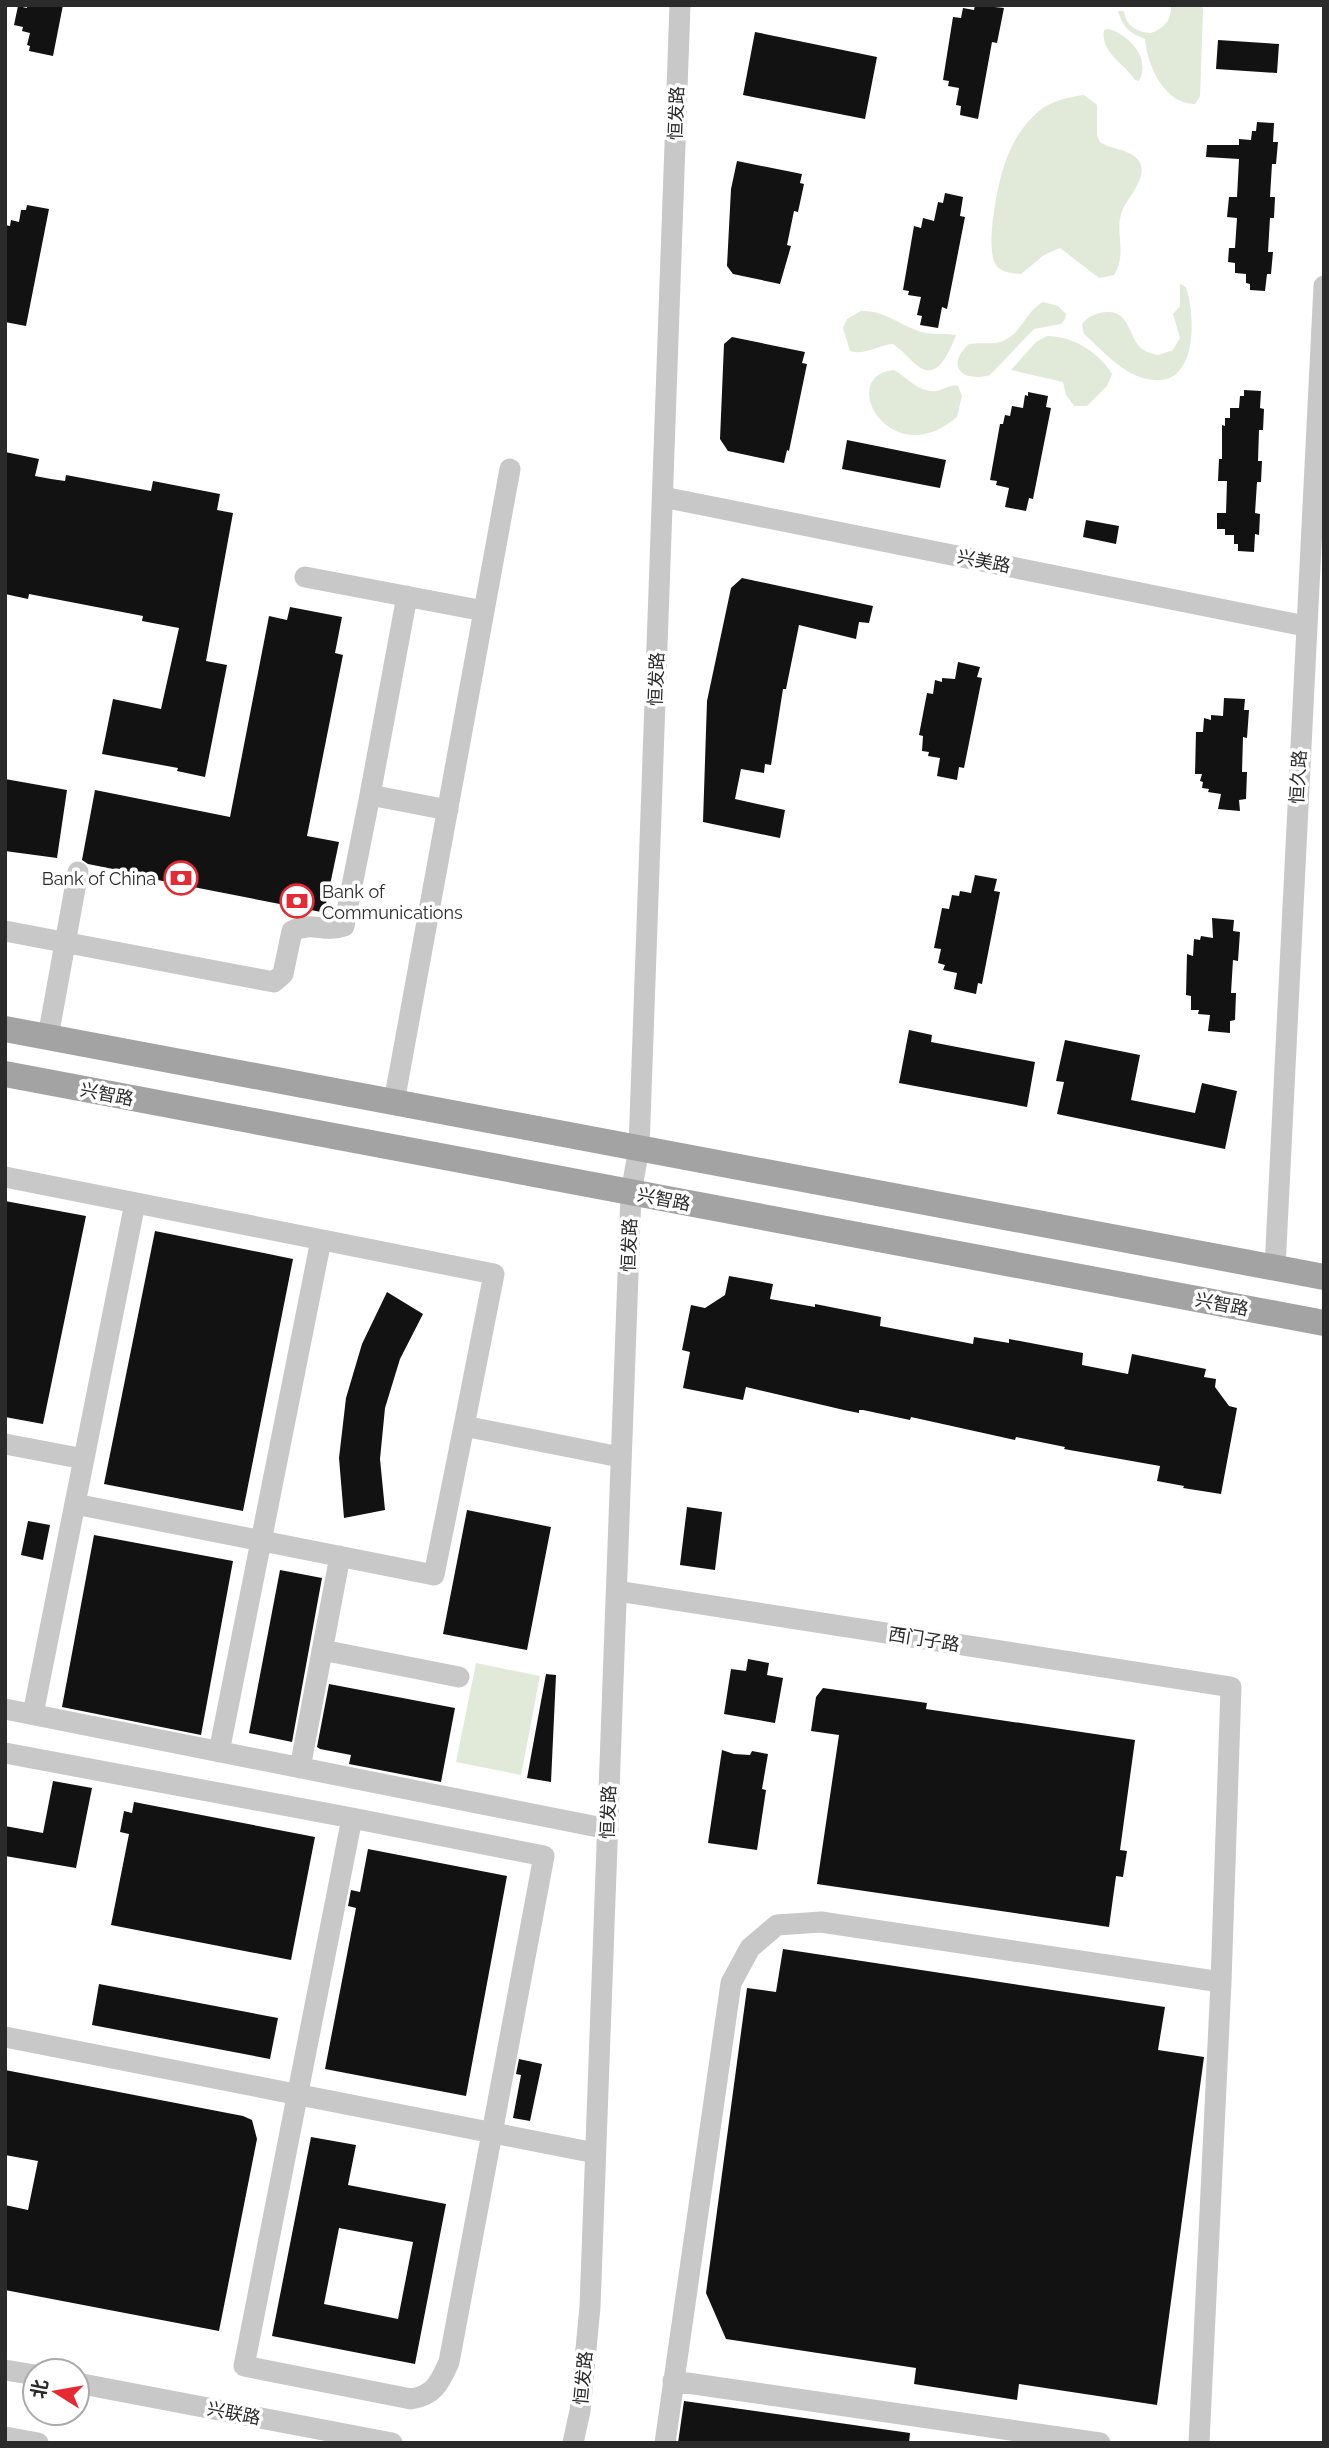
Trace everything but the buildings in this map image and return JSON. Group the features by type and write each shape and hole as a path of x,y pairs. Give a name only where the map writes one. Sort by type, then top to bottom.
{"main road":[{"path":"5,1029 1324,1277"},
{"name":"兴智路","path":"5,1074 1324,1323"}],"street":[{"name":"恒发路","path":"573,2443 580,2411 590,2307 631,1193 639,1148 680,5"},
{"name":"恒久路","path":"1275,1268 1324,286"},
{"path":"394,1102 510,468"},
{"name":"兴美路","path":"663,497 1306,626"},
{"path":"304,577 484,611"},
{"path":"5,931 274,982 284,974 292,930 305,925 331,930 344,926 407,596"},
{"path":"370,795 448,810"},
{"path":"48,1037 78,872"},
{"path":"5,1177 494,1274 434,1575 75,1504"},
{"path":"33,1714 135,1203"},
{"path":"219,1752 321,1240"},
{"path":"464,1426 620,1457"},
{"path":"5,1444 84,1459"},
{"path":"300,1768 340,1556"},
{"name":"西门子路","path":"617,1591 1231,1687 1220,1982"},
{"path":"322,1650 459,1677"},
{"path":"5,1709 607,1829"},
{"path":"5,1753 352,1818 544,1856 449,2362 439,2384 425,2397 411,2399 244,2366 352,1818"},
{"path":"664,2443 732,1983 750,1948 777,1925 821,1922 1220,1982 1199,2443"},
{"path":"5,2038 595,2153"},
{"path":"673,2381 1100,2443"},
{"name":"兴联路","path":"91,2386 392,2443"},
{"path":"5,2437 38,2443"}],"green space":[{"path":"1171,5 1202,5 1200,96 1195,104 1174,98 1166,90 1149,60 1145,39 1128,29 1118,11 1124,11 1127,21 1133,27 1151,33 1166,23"},
{"path":"1109,29 1131,42 1136,49 1142,64 1139,81 1109,52 1104,30"},
{"path":"1084,95 1097,105 1097,135 1100,142 1131,154 1141,167 1140,180 1120,219 1121,250 1118,267 1114,275 1099,278 1060,248 1044,255 1021,274 1004,271 998,268 993,256 992,228 1004,164 1017,137 1039,111 1060,100"},
{"path":"1180,284 1186,287 1190,301 1191,336 1189,352 1183,366 1173,376 1159,380 1132,374 1084,334 1082,324 1090,317 1102,312 1114,313 1120,315 1137,344 1144,350 1158,355 1173,350 1180,338 1173,314 1180,306"},
{"path":"1043,302 1058,306 1066,314 1061,324 1034,329 990,375 972,377 960,371 958,360 969,344 1003,341 1020,328 1032,311"},
{"path":"861,311 879,313 926,333 956,335 943,362 932,370 919,367 893,344 861,352 850,351 843,328 847,319"},
{"path":"1047,336 1066,339 1084,347 1100,359 1112,374 1107,386 1087,406 1074,406 1066,395 1063,382 1011,370 1036,342"},
{"path":"894,370 924,390 936,391 958,386 962,396 957,417 932,432 910,435 892,429 878,417 871,402 870,388 877,376"},
{"path":"476,1663 540,1676 521,1775 456,1762"}],"place":[{"name":"Bank of China","path":"181,878"},
{"name":"Bank of Communications","path":"297,901"}]}
